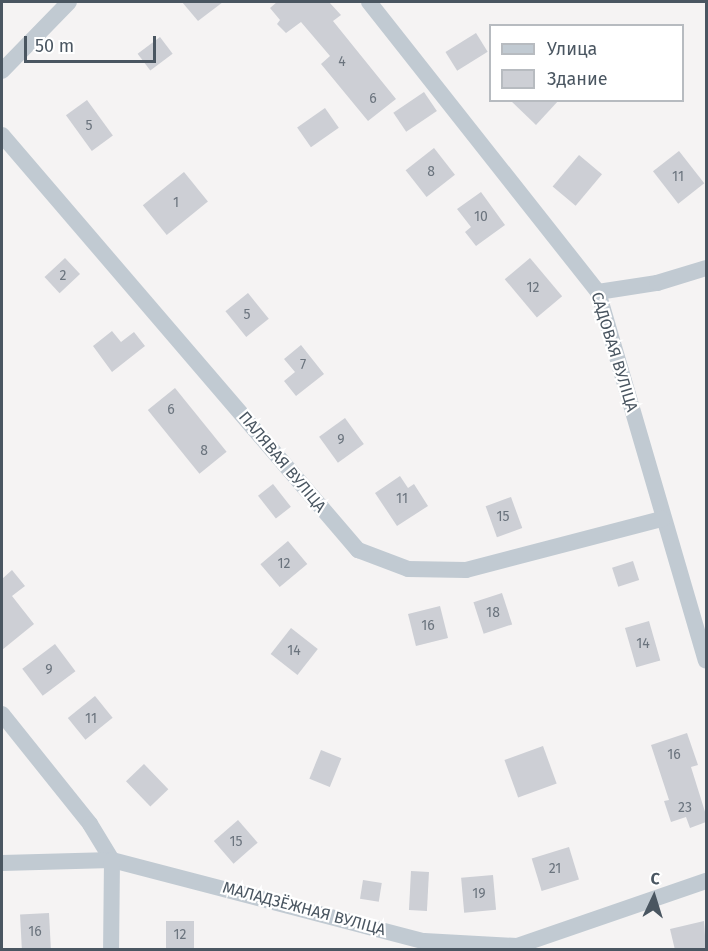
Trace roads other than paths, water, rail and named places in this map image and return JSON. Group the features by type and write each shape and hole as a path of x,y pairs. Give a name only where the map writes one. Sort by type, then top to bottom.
{"street":[{"path":"2,71 69,2"},
{"name":"САДОВАЯ ВУЛІЦА","path":"369,2 598,292 662,519 706,662"},
{"name":"ПАЛЯВАЯ ВУЛІЦА","path":"2,135 358,550 408,569 466,570 662,519"},
{"path":"598,292 657,283 706,268"},
{"path":"2,714 90,824 112,860 111,950"},
{"name":"МАЛАДЗЁЖНАЯ ВУЛІЦА","path":"2,863 112,860 424,941 518,946 706,881"}]}
